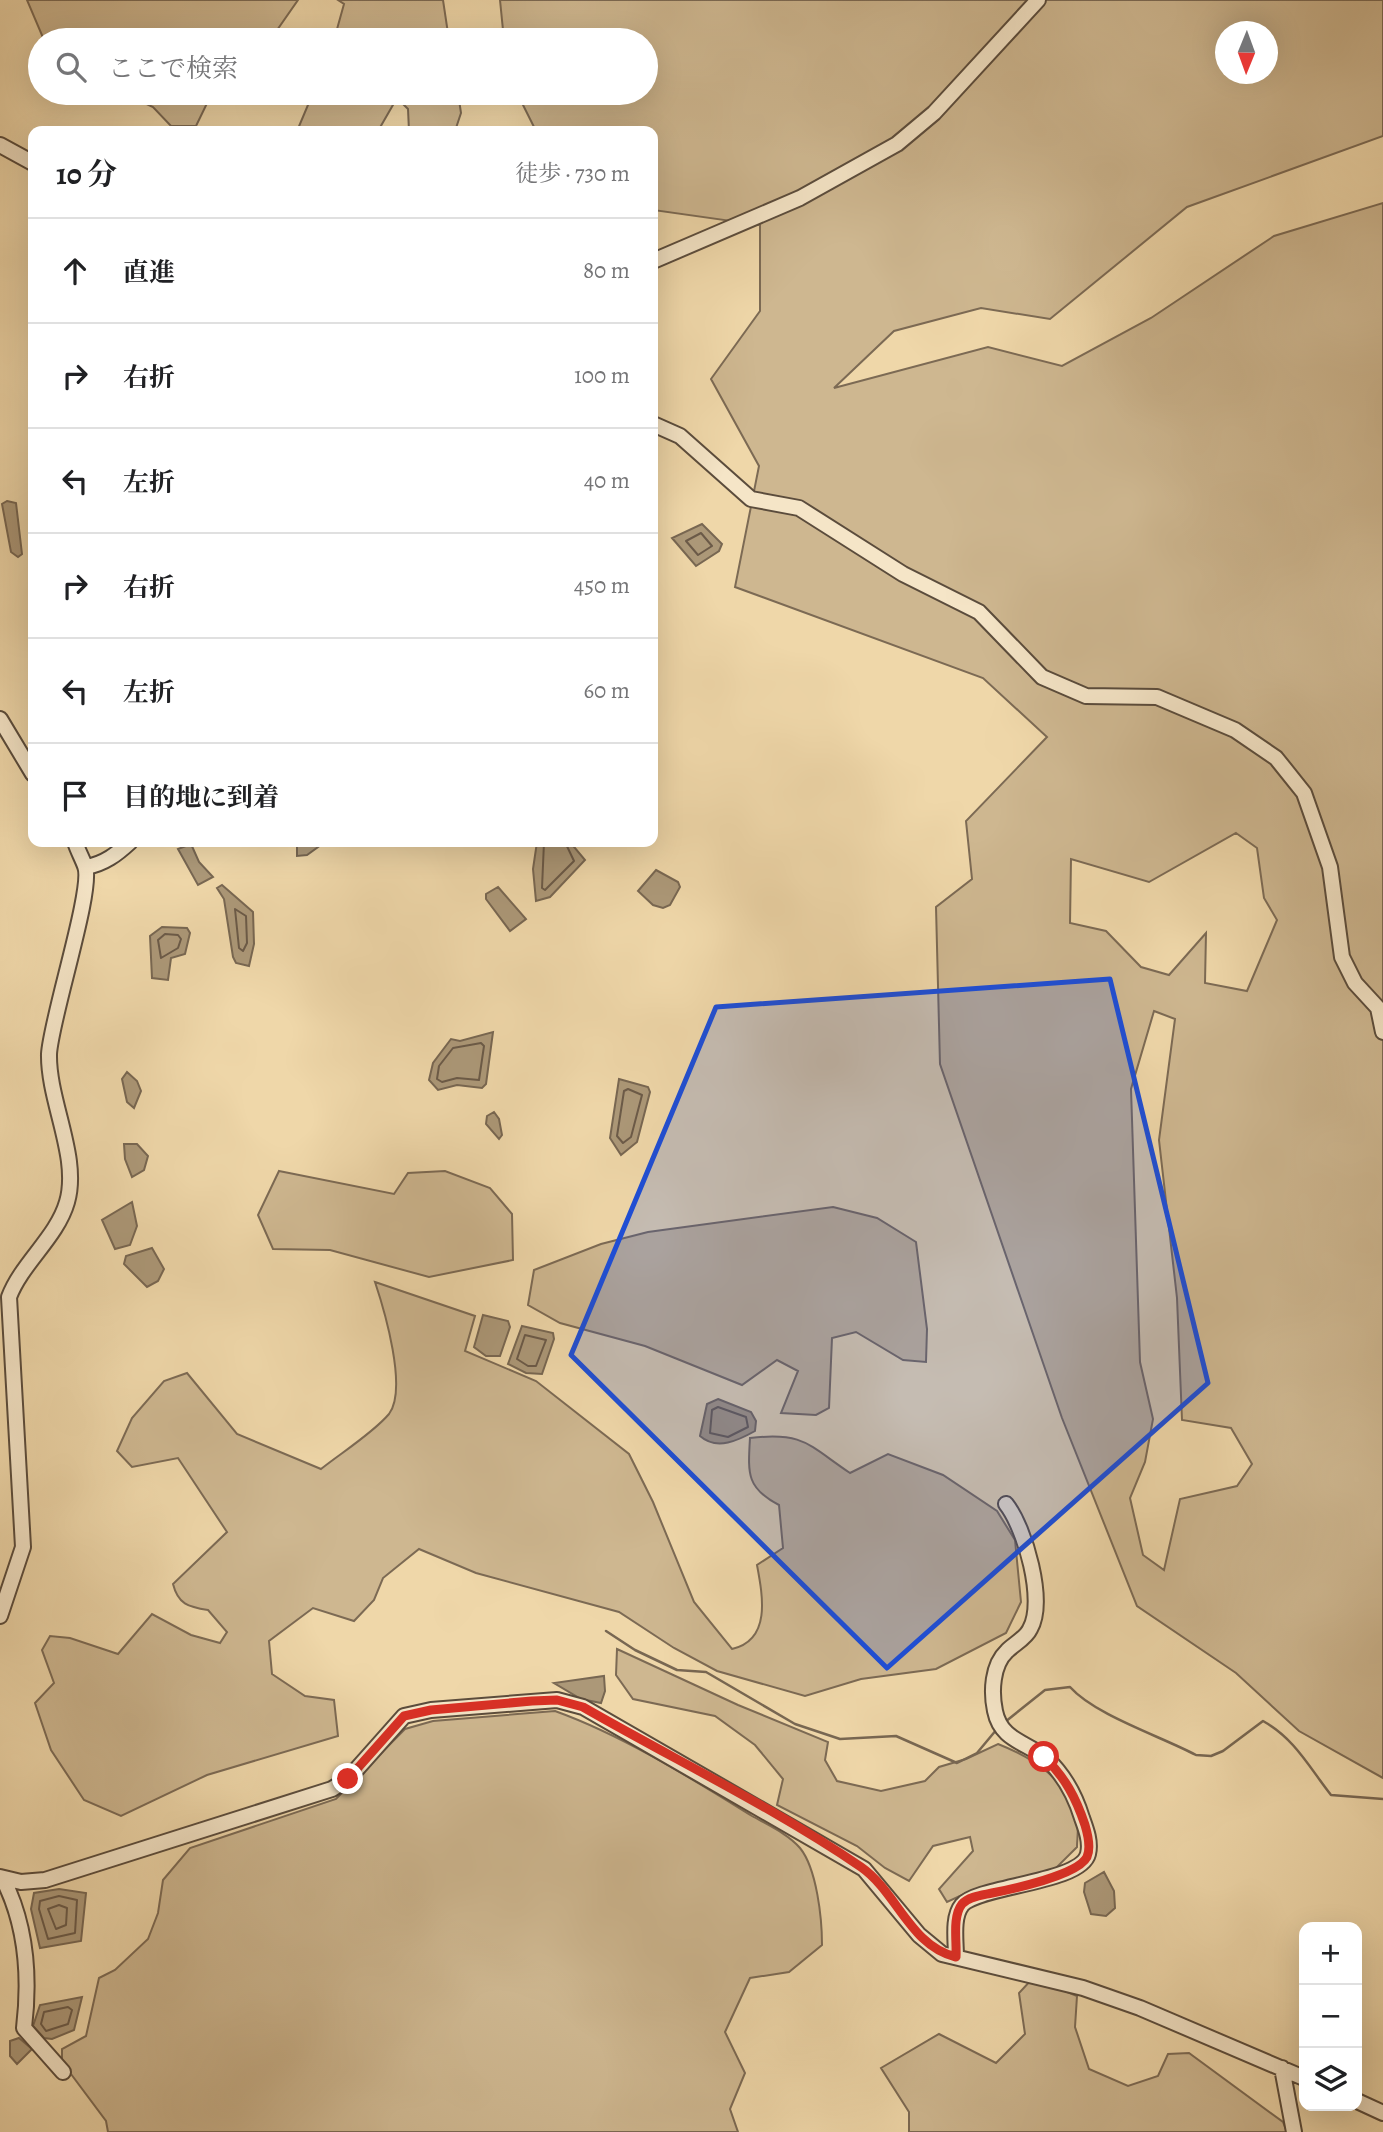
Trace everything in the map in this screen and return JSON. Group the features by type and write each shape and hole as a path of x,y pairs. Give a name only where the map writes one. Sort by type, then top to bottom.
{"street":[{"path":"658,259 800,198 898,145 934,113 1038,0"},
{"path":"0,145 28,160"},
{"path":"658,426 680,436 751,499 799,508 904,575 979,612 1042,677 1086,696 1157,697 1235,730 1276,758 1304,793 1330,867 1342,957 1355,983 1378,1009 1383,1032"},
{"path":"0,719 28,766"},
{"path":"0,1616 23,1546 9,1297 16,1279 61,1216 67,1201 68,1167 50,1077 49,1055 52,1025 81,904 86,867 77,847"},
{"path":"86,867 96,866 125,847"},
{"path":"956,1957 957,1916 962,1904 970,1898 1028,1885 1064,1871 1085,1860 1088,1854 1088,1836 1070,1788 1044,1757 1006,1736 994,1709 995,1669 1005,1652 1029,1632 1037,1614 1026,1543 1016,1518 1006,1504"},
{"path":"1,1878 21,1882 45,1880 75,1872 332,1788 348,1779 404,1716 431,1710 557,1700 583,1707 864,1869 919,1935 942,1954 1083,1988 1140,2008 1299,2076"},
{"path":"1,1878 9,1891 26,1958 29,1988 24,2028 63,2072"},
{"path":"1282,2068 1294,2132"},
{"path":"1362,2103 1383,2113"}],"highlighted area":[{"path":"1110,979 1208,1383 887,1668 571,1355 716,1007"}],"shaded area":[{"path":"27,0 298,0 278,28 39,28"},
{"path":"338,0 443,0 447,28 337,28 344,4"},
{"path":"500,0 1383,0 1383,136 1187,207 1050,319 981,308 894,331 834,388 988,347 1062,366 1151,318 1274,236 1383,203 1383,1778 1299,1731 1236,1673 1137,1606 1062,1418 940,1064 936,907 972,879 966,821 1047,737 983,678 735,587 759,466 711,379 760,311 760,225 658,211 658,126 534,126 523,105 658,105 658,28 503,28","holes":["1236,833 1257,848 1264,898 1277,920 1247,991 1205,983 1206,933 1169,975 1141,967 1106,931 1070,923 1071,859 1149,882","1154,1011 1175,1019 1159,1140 1177,1298 1182,1420 1231,1428 1252,1464 1237,1486 1180,1499 1164,1570 1143,1555 1130,1498 1145,1462 1153,1419 1140,1362 1131,1089"]},
{"path":"149,105 206,105 196,126 171,126"},
{"path":"308,105 393,105 381,126 299,126"},
{"path":"404,105 460,105 461,113 457,126 409,126 408,109"},
{"path":"279,1171 394,1194 408,1173 445,1171 490,1188 512,1214 513,1260 429,1277 330,1250 273,1249 258,1215"},
{"path":"833,1207 877,1218 916,1242 927,1329 926,1362 903,1360 856,1332 832,1338 829,1408 816,1415 781,1413 798,1371 777,1360 742,1385 645,1346 560,1323 528,1305 534,1270 601,1244 648,1232"},
{"path":"375,1282 475,1316 465,1351 536,1381 629,1454 653,1502 694,1602 732,1649 745,1644 759,1627 762,1603 757,1565 783,1548 779,1505 760,1492 751,1478 750,1438 782,1437 804,1442 850,1473 888,1454 943,1475 997,1511 1015,1540 1021,1602 1006,1633 936,1669 861,1679 805,1696 717,1671 674,1648 619,1612 476,1573 419,1549 383,1578 374,1600 354,1621 313,1608 269,1641 272,1674 305,1696 334,1700 338,1736 207,1775 121,1816 84,1800 51,1750 35,1703 54,1683 42,1650 50,1636 70,1638 118,1654 152,1614 191,1635 220,1643 227,1632 208,1610 189,1606 181,1600 173,1584 227,1532 178,1458 132,1467 117,1451 132,1418 164,1381 187,1373 237,1434 321,1469 374,1428 389,1414 394,1402 396,1387 392,1349"},
{"path":"617,1649 738,1705 828,1742 825,1760 837,1781 881,1791 925,1781 939,1767 966,1759 998,1744 1011,1749 1048,1772 1067,1794 1077,1820 1077,1847 1055,1869 1013,1883 973,1890 947,1902 939,1889 973,1851 970,1837 933,1846 909,1881 885,1868 857,1846 777,1805 783,1779 755,1745 715,1716 633,1699 616,1675"},
{"path":"555,1711 631,1745 784,1834 800,1848 811,1868 821,1922 822,1945 789,1972 750,1978 725,2032 745,2073 730,2109 738,2132 108,2132 106,2121 62,2062 62,2049 86,2036 99,1978 115,1970 148,1939 158,1913 163,1880 190,1848 336,1799 405,1729 433,1721"},
{"path":"1033,1978 1077,1996 1075,2027 1089,2069 1128,2086 1158,2076 1168,2054 1189,2053 1283,2122 1287,2132 909,2132 909,2112 881,2068 939,2034 996,2063 1025,2034 1019,1993"}],"water":[{"path":"7,501 16,503 22,554 18,557 11,552 2,504"},
{"path":"702,524 722,544 719,551 696,566 672,538"},
{"path":"192,847 199,862 213,877 198,885 178,849"},
{"path":"297,847 318,847 307,855 297,856"},
{"path":"536,847 574,847 585,860 550,897 536,901 533,869"},
{"path":"656,870 678,882 680,887 670,905 663,908 653,905 638,891"},
{"path":"222,885 253,912 254,944 249,966 236,963 233,957 224,899 217,888"},
{"path":"498,887 526,919 510,931 486,899 486,894"},
{"path":"162,927 187,928 190,933 185,954 171,958 168,980 152,978 150,936"},
{"path":"493,1032 486,1084 482,1088 457,1085 438,1090 429,1080 433,1063 451,1039 460,1041"},
{"path":"127,1072 137,1081 141,1091 134,1108 127,1102 122,1079"},
{"path":"619,1079 648,1087 650,1092 637,1142 621,1155 610,1138"},
{"path":"494,1112 499,1119 502,1135 499,1139 486,1124 487,1116"},
{"path":"124,1144 137,1144 148,1156 144,1170 132,1177 125,1159"},
{"path":"132,1202 137,1226 130,1245 115,1249 102,1220"},
{"path":"152,1248 164,1269 158,1281 147,1287 124,1264 126,1256"},
{"path":"483,1315 508,1321 510,1327 500,1356 486,1356 474,1347"},
{"path":"522,1326 553,1333 554,1339 542,1374 526,1373 508,1364"},
{"path":"718,1399 751,1412 756,1421 755,1431 721,1443 714,1443 700,1436 707,1404"},
{"path":"604,1676 605,1691 601,1703 581,1699 554,1683"},
{"path":"1104,1872 1114,1891 1115,1908 1106,1916 1091,1914 1084,1892 1085,1883"},
{"path":"59,1889 86,1893 81,1941 40,1948 31,1909 34,1893"},
{"path":"82,1997 74,2030 52,2039 44,2038 33,2026 40,2005"},
{"path":"19,2038 32,2049 17,2064 10,2056 10,2041"}],"waterway":[{"path":"606,1631 635,1650 677,1670 706,1672 795,1724 840,1739 896,1736 957,1763 977,1753 997,1729"},
{"path":"1005,1722 1045,1690 1070,1687 1111,1716 1196,1755 1211,1756 1223,1751 1263,1721 1293,1745 1331,1795 1383,1799"}],"route":[{"path":"348,1779 388,1730 404,1716 431,1710 532,1701 557,1700 583,1707 864,1869 919,1935 942,1954 956,1957 957,1916 962,1904 970,1898 1028,1885 1064,1871 1085,1860 1088,1854 1088,1836 1078,1804 1057,1770 1044,1757"}]}
